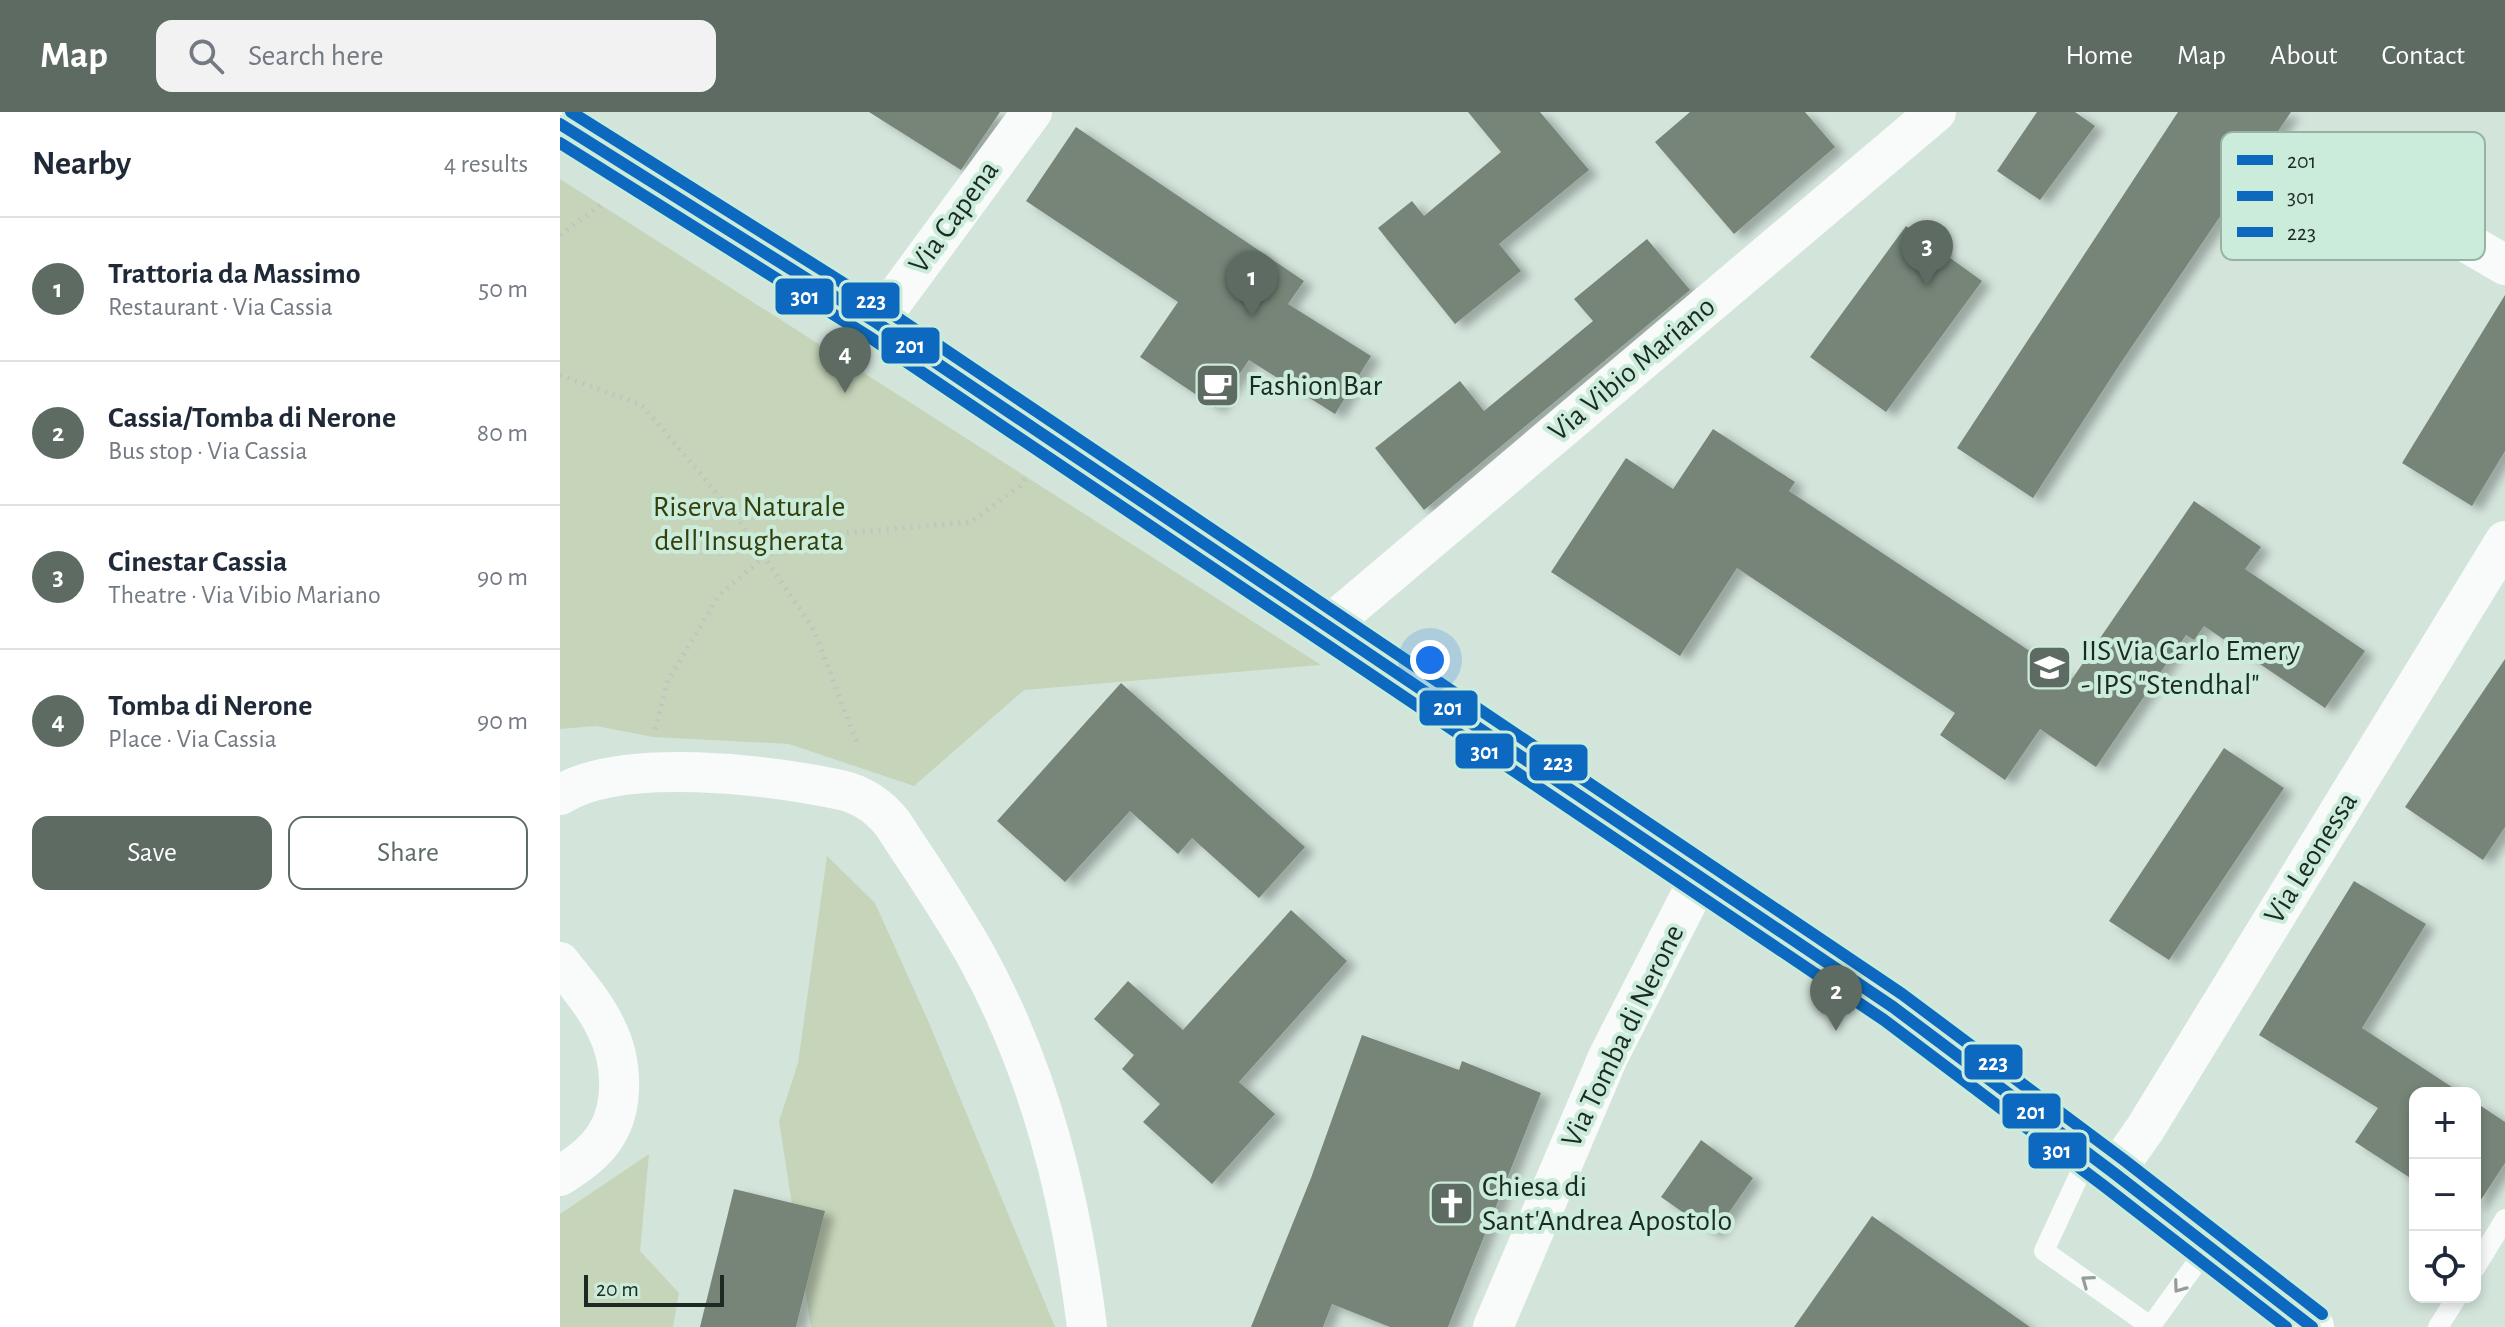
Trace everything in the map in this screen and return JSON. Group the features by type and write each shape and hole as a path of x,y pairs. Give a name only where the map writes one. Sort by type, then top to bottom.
{"main road":[{"path":"560,124 877,323 1893,1007 2312,1327"}],"street":[{"name":"Via Capena","path":"877,323 1032,112"},
{"name":"Via Vibio Mariano","path":"1328,626 1936,112"},
{"path":"2485,253 2505,265"},
{"name":"Via Leonessa","path":"2101,1164 2145,1129 2505,541"},
{"path":"560,795 589,781 667,771 705,772 850,792 878,807 893,824 977,956 1034,1082 1058,1159 1079,1265 1087,1327"},
{"name":"Via Tomba di Nerone","path":"1493,1327 1608,1057 1699,879"},
{"path":"560,962 606,1027 617,1059 619,1088 606,1136 591,1154 560,1176"}],"lane":[{"path":"2101,1164 2044,1251 2150,1327 2208,1247"},
{"path":"2481,1258 2505,1219"},
{"path":"2438,1327 2453,1303"}],"path":[{"path":"560,375 642,405 737,517 814,630 856,741 850,792"},
{"path":"667,771 653,737 668,680 720,594 764,557 812,536 971,522 1020,486 1028,475"}],"green space":[{"name":"Riserva Naturale dell'Insugherata","path":"560,179 1321,665 1024,690 914,786 789,744 653,737 596,726 560,729"},
{"path":"827,856 875,903 929,1023 1055,1327 811,1327 779,1121 798,1063"},
{"path":"649,1154 640,1251 679,1293 673,1327 560,1327 560,1214"}],"building":[{"path":"869,112 1000,112 961,170"},
{"path":"1468,112 1540,112 1589,170 1499,244 1521,271 1455,324 1378,228 1412,201 1424,216 1501,152"},
{"path":"1690,112 1805,112 1835,147 1734,234 1655,142"},
{"path":"2037,112 2075,112 2095,126 2040,200 1997,171"},
{"path":"2178,112 2291,112 2277,132 2221,132 2221,215 2033,498 1957,448"},
{"path":"1076,127 1304,281 1288,304 1371,356 1335,414 1249,360 1216,408 1140,357 1178,302 1026,201"},
{"path":"1906,226 1982,281 1886,412 1810,357"},
{"path":"1647,239 1690,290 1424,510 1375,448 1460,381 1484,411 1593,321 1574,299"},
{"path":"2505,295 2505,451 2472,506 2402,463"},
{"path":"1713,429 1795,482 1789,491 2072,679 2194,501 2261,547 2245,569 2365,651 2325,708 2204,626 2194,640 2186,635 2096,767 2040,729 2005,780 1940,735 1955,713 1737,568 1680,656 1551,572 1626,458 1673,489"},
{"path":"2505,659 2505,827 2483,860 2405,807"},
{"path":"1121,683 1305,847 1259,898 1192,838 1178,854 1130,811 1065,882 997,821"},
{"path":"2224,748 2284,788 2169,960 2109,921"},
{"path":"2354,881 2426,924 2362,1028 2452,1087 2409,1087 2409,1177 2355,1142 2378,1108 2259,1035"},
{"path":"1291,910 1347,961 1239,1082 1275,1114 1212,1184 1143,1122 1160,1104 1122,1069 1134,1055 1094,1019 1128,981 1183,1030"},
{"path":"1362,1035 1459,1070 1462,1061 1541,1093 1448,1327 1390,1327 1332,1304 1323,1327 1251,1327 1311,1178"},
{"path":"2481,1106 2505,1122 2505,1163 2481,1200"},
{"path":"1701,1140 1753,1178 1714,1234 1661,1197"},
{"path":"734,1189 825,1211 796,1327 700,1327"},
{"path":"1872,1216 2030,1327 1794,1327"}],"transit line":[{"name":"223","path":"571,112 886,310 1902,994 2124,1160 2322,1314"},
{"name":"201","path":"560,124 877,323 1893,1007 2312,1327"},
{"name":"301","path":"560,143 868,336 1884,1020 2286,1327"}],"place":[{"name":"Cinestar Cassia","path":"1927,286"},
{"name":"Trattoria da Massimo","path":"1252,317"},
{"name":"Fashion Bar","path":"1217,386"},
{"name":"Tomba di Nerone","path":"845,393"},
{"name":"IIS Via Carlo Emery - IPS \"Stendhal\"","path":"2050,668"},
{"name":"Cassia/Tomba di Nerone","path":"1836,1031"},
{"name":"Chiesa di Sant'Andrea Apostolo","path":"1451,1204"}]}
